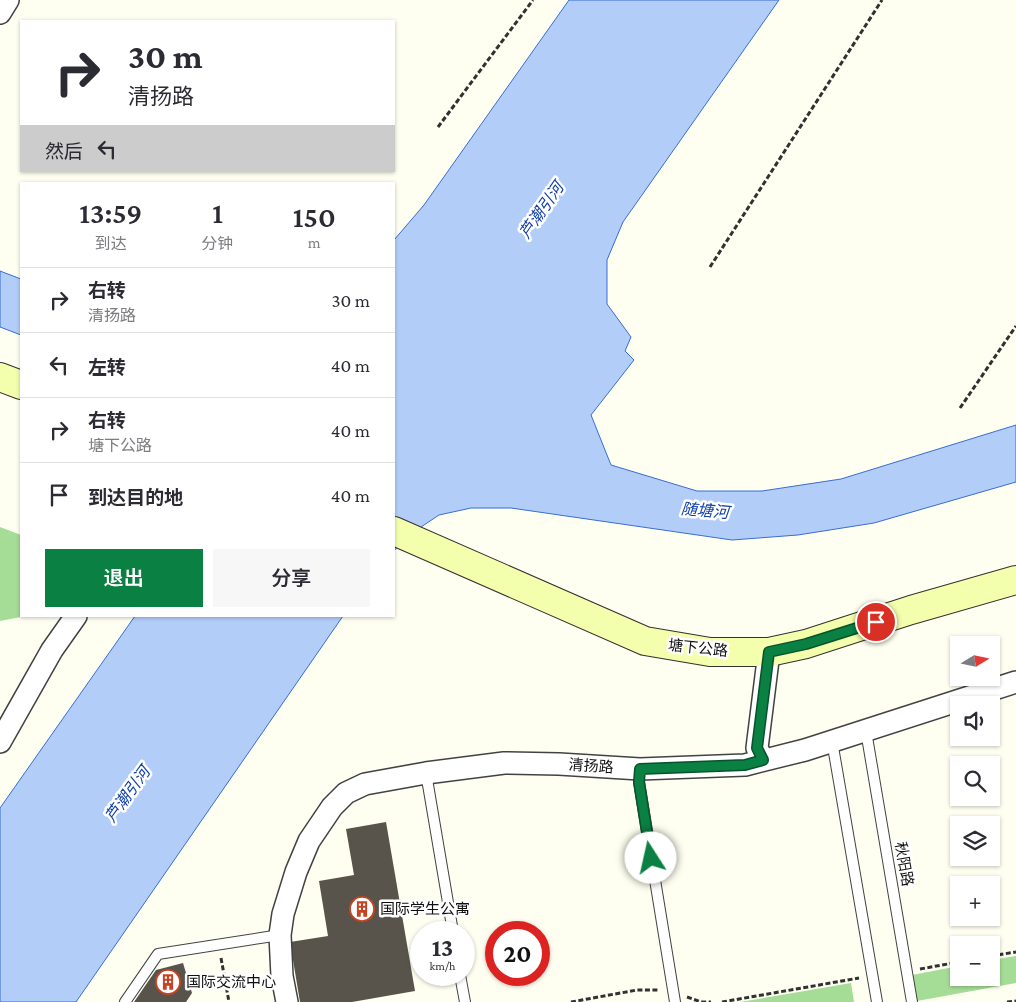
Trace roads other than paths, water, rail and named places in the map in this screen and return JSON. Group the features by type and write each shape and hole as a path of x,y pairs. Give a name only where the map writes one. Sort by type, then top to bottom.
{"main road":[{"path":"0,377 20,385"},
{"name":"塘下公路","path":"395,531 645,642 710,652 769,652 806,644 911,610 1016,580"}],"street":[{"path":"0,13 8,0"},
{"path":"0,742 52,650 75,617"},
{"path":"763,760 757,748 769,652"},
{"name":"清扬路","path":"287,1002 282,976 280,935 283,914 296,872 310,841 332,807 346,793 365,784 426,773 504,763 640,769 745,765 866,731 1016,682"}],"lane":[{"name":"秋阳路","path":"866,731 912,1002"},
{"path":"832,741 878,1002"},
{"path":"640,769 639,782 674,997"},
{"path":"426,773 451,921"},
{"path":"125,1002 158,954 280,935"},
{"path":"462,986 465,1002"}],"water":[{"path":"569,0 779,0 623,222 607,260 607,304 631,337 625,351 634,360 591,415 611,465 697,491 762,491 841,479 1016,425 1016,482 874,523 798,535 732,540 511,508 471,508 439,515 406,537 395,550 395,239 424,205"},
{"path":"0,271 20,279 20,335 0,327"},
{"name":"芦潮引河","path":"134,617 342,617 76,1002 0,1002 0,808"}],"place":[{"name":"国际学生公寓","path":"362,909"},
{"name":"国际交流中心","path":"168,982"}],"water label":[{"name":"随塘河","path":"705,510"}]}
